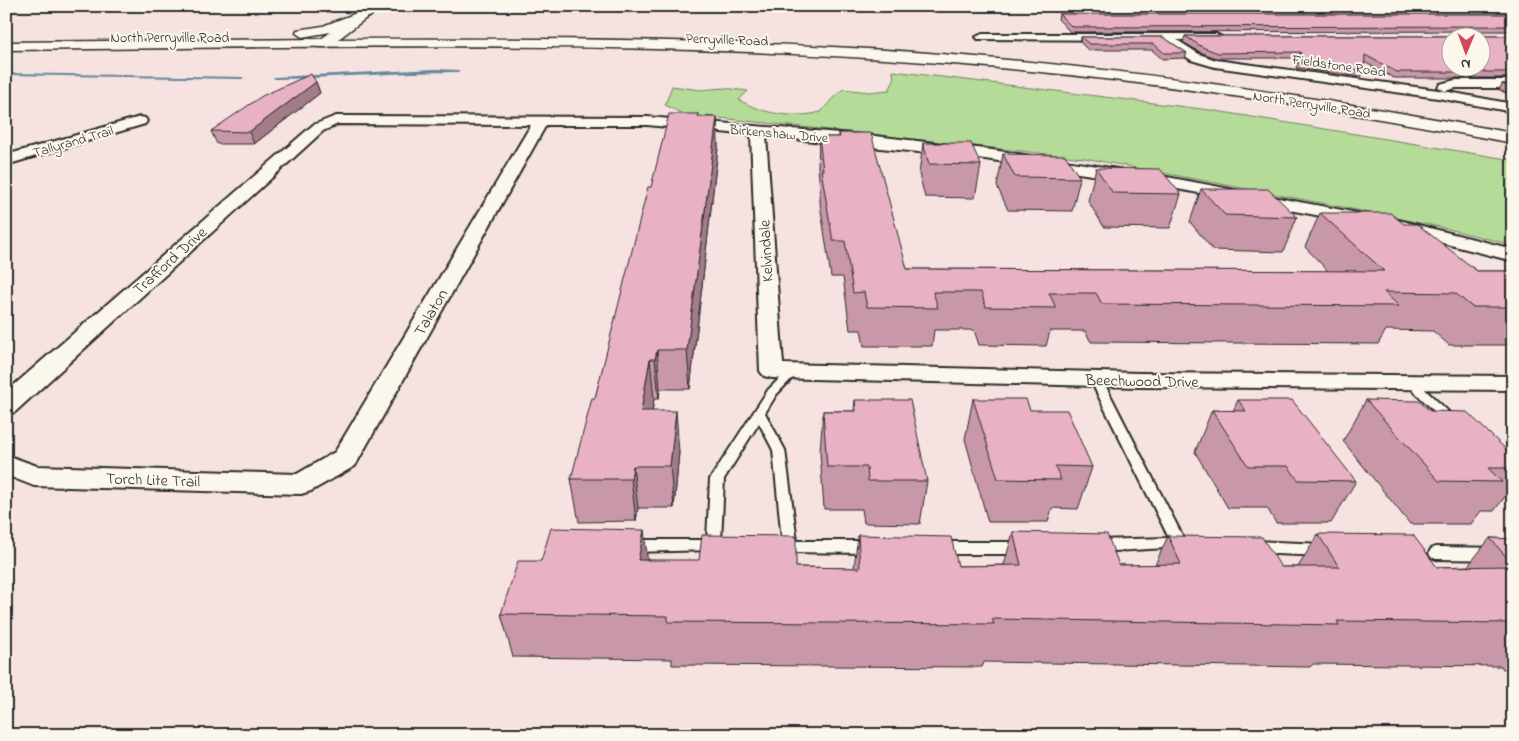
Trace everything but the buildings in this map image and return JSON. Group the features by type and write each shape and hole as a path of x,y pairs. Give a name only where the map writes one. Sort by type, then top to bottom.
{"main road":[{"path":"254,37 326,29 371,10"},
{"path":"338,41 371,10"},
{"path":"338,41 388,11"},
{"path":"388,30 431,37"},
{"name":"North Perryville Road","path":"6,38 254,37 338,41"},
{"name":"Perryville Road","path":"338,41 431,37 680,38 790,41 958,52 1115,72"},
{"name":"North Perryville Road","path":"6,46 338,41"},
{"name":"Perryville Road","path":"338,41 714,46 873,54 1115,72"},
{"name":"North Perryville Road","path":"1115,72 1340,98 1513,127"},
{"name":"North Perryville Road","path":"1115,72 1513,138"}],"street":[{"path":"982,37 1226,38"},
{"name":"Fieldstone Road","path":"1166,38 1195,57 1215,62 1438,94 1513,108"},
{"path":"1438,94 1443,87 1454,84 1513,84"},
{"name":"Birkenshaw Drive","path":"336,120 647,121 984,154 1151,180 1380,222 1513,255"},
{"name":"Trafford Drive","path":"6,406 318,128 336,120"},
{"name":"Talaton","path":"301,484 345,459 541,121"},
{"name":"Tallyrand Trail","path":"6,160 140,122"},
{"name":"Kelvindale","path":"758,132 782,371"},
{"name":"Beechwood Drive","path":"782,371 1096,379 1513,383"},
{"name":"Torch Lite Trail","path":"6,464 34,476 301,484"}],"lane":[{"path":"714,545 717,479 760,414 782,371"},
{"path":"1096,379 1179,543"},
{"path":"1412,383 1459,429"},
{"path":"760,414 779,450 790,546"},
{"path":"1080,546 1198,544"},
{"path":"611,546 733,545"},
{"path":"771,546 885,548"},
{"path":"1236,546 1342,550"},
{"path":"923,548 1040,547"},
{"path":"1436,553 1513,554"}],"green space":[{"path":"893,71 1210,110 1513,160 1513,245 1440,227 1342,207 1084,158 683,114 665,105 672,86 700,90 723,88 748,91 739,100 758,109 789,115 810,114 821,112 843,89 869,92 889,90 894,81"}],"waterway":[{"path":"275,78 412,71 458,71"},
{"path":"6,74 242,78"}]}
